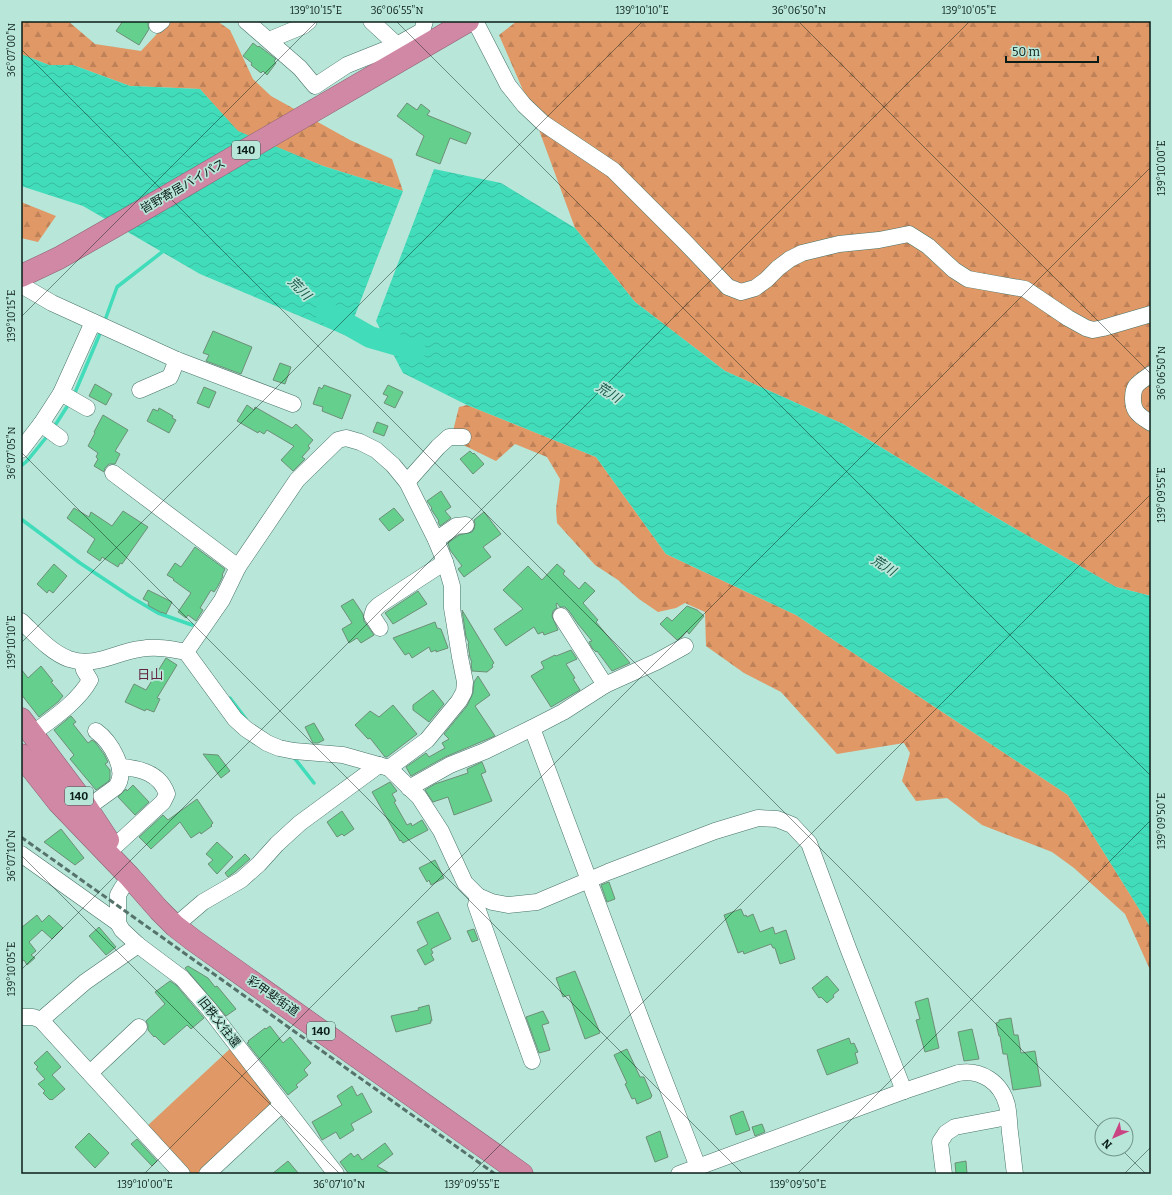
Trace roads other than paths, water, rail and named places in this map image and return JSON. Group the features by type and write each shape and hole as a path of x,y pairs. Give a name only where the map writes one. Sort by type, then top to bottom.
{"highway":[{"name":"皆野寄居バイパス","path":"21,276 59,258 468,21"},
{"name":"彩甲斐街道","path":"26,726 87,808 130,877"},
{"name":"彩甲斐街道","path":"21,754 58,802 130,877 158,910 175,926 522,1174"}],"street":[{"path":"246,21 300,68 316,86 347,65 397,45 422,31 425,21"},
{"path":"269,40 303,26 309,21"},
{"path":"371,21 397,45"},
{"path":"475,21 508,85 524,104 543,123 613,170 684,240 728,287 741,292 755,288 778,268 802,252 839,244 879,240 910,234 928,246 954,270 968,279 1025,290 1086,328 1093,330 1103,328 1151,314"},
{"path":"21,285 52,303 176,360 294,404"},
{"path":"21,450 41,424 61,393 93,322"},
{"path":"140,390 170,377 176,360"},
{"path":"1151,374 1135,387 1133,398 1136,411 1151,423"},
{"path":"61,393 87,408"},
{"path":"41,424 60,438"},
{"path":"407,482 438,447 449,437 463,437"},
{"path":"175,926 203,902 241,880 300,823 427,740 460,701 464,692 465,682 452,608 452,586 445,562 436,540 407,482 393,465 376,450 360,442 346,438 338,440 297,480 238,567 222,600 186,652"},
{"path":"113,473 238,567"},
{"path":"436,540 456,526 466,526"},
{"path":"380,628 372,616 374,610 379,605 445,562"},
{"path":"561,616 605,685"},
{"path":"21,620 48,646 68,658 84,662 99,661 139,649 158,647 186,652 235,719 257,738 279,748 294,751 343,755 384,767 419,797 441,831 465,883 478,896 492,902 508,904 537,902 715,831 758,818 777,819 792,825 809,843 904,1091"},
{"path":"409,788 450,765 485,752 532,728 563,712 605,685 656,662 685,646"},
{"path":"26,726 76,700 90,680 84,670 84,662"},
{"path":"532,728 698,1167"},
{"path":"87,808 110,792 119,783 121,775 118,759 100,734 96,731"},
{"path":"113,848 163,802 167,794 155,776 148,772 120,767"},
{"name":"旧秩父往還","path":"21,854 118,923 122,930 138,945 182,978 209,1009 336,1174"},
{"path":"118,923 118,895 130,877"},
{"path":"478,896 476,905 532,1061"},
{"path":"21,1028 32,1018 138,945"},
{"path":"32,1018 90,1073 182,1174"},
{"path":"90,1073 139,1027"},
{"path":"679,1174 904,1091 958,1072 966,1071 985,1076 995,1083 1000,1089 1007,1105 1015,1174"},
{"path":"208,1174 282,1104"},
{"path":"944,1174 940,1142 946,1133 955,1127 1008,1117"}],"water":[{"path":"21,54 49,65 73,65 130,86 200,89 238,131 323,166 403,191 347,336 200,274 83,206 21,186"},
{"path":"434,169 501,183 575,228 635,302 725,371 843,424 985,511 1116,587 1151,596 1151,928 1068,795 796,615 666,554 596,457 467,405 403,373 376,321"}],"waterway":[{"path":"104,323 117,287 166,249"},
{"name":"荒川","path":"326,312 370,337 415,350"},
{"path":"74,395 101,331"},
{"path":"54,427 70,402"},
{"path":"21,466 27,461 49,434"},
{"path":"21,519 80,563 131,597 158,613 192,625"},
{"path":"230,698 246,719"},
{"path":"292,755 314,783"}],"railway":[{"path":"21,837 495,1174"}],"district":[{"name":"日山","path":"150,674"}]}
